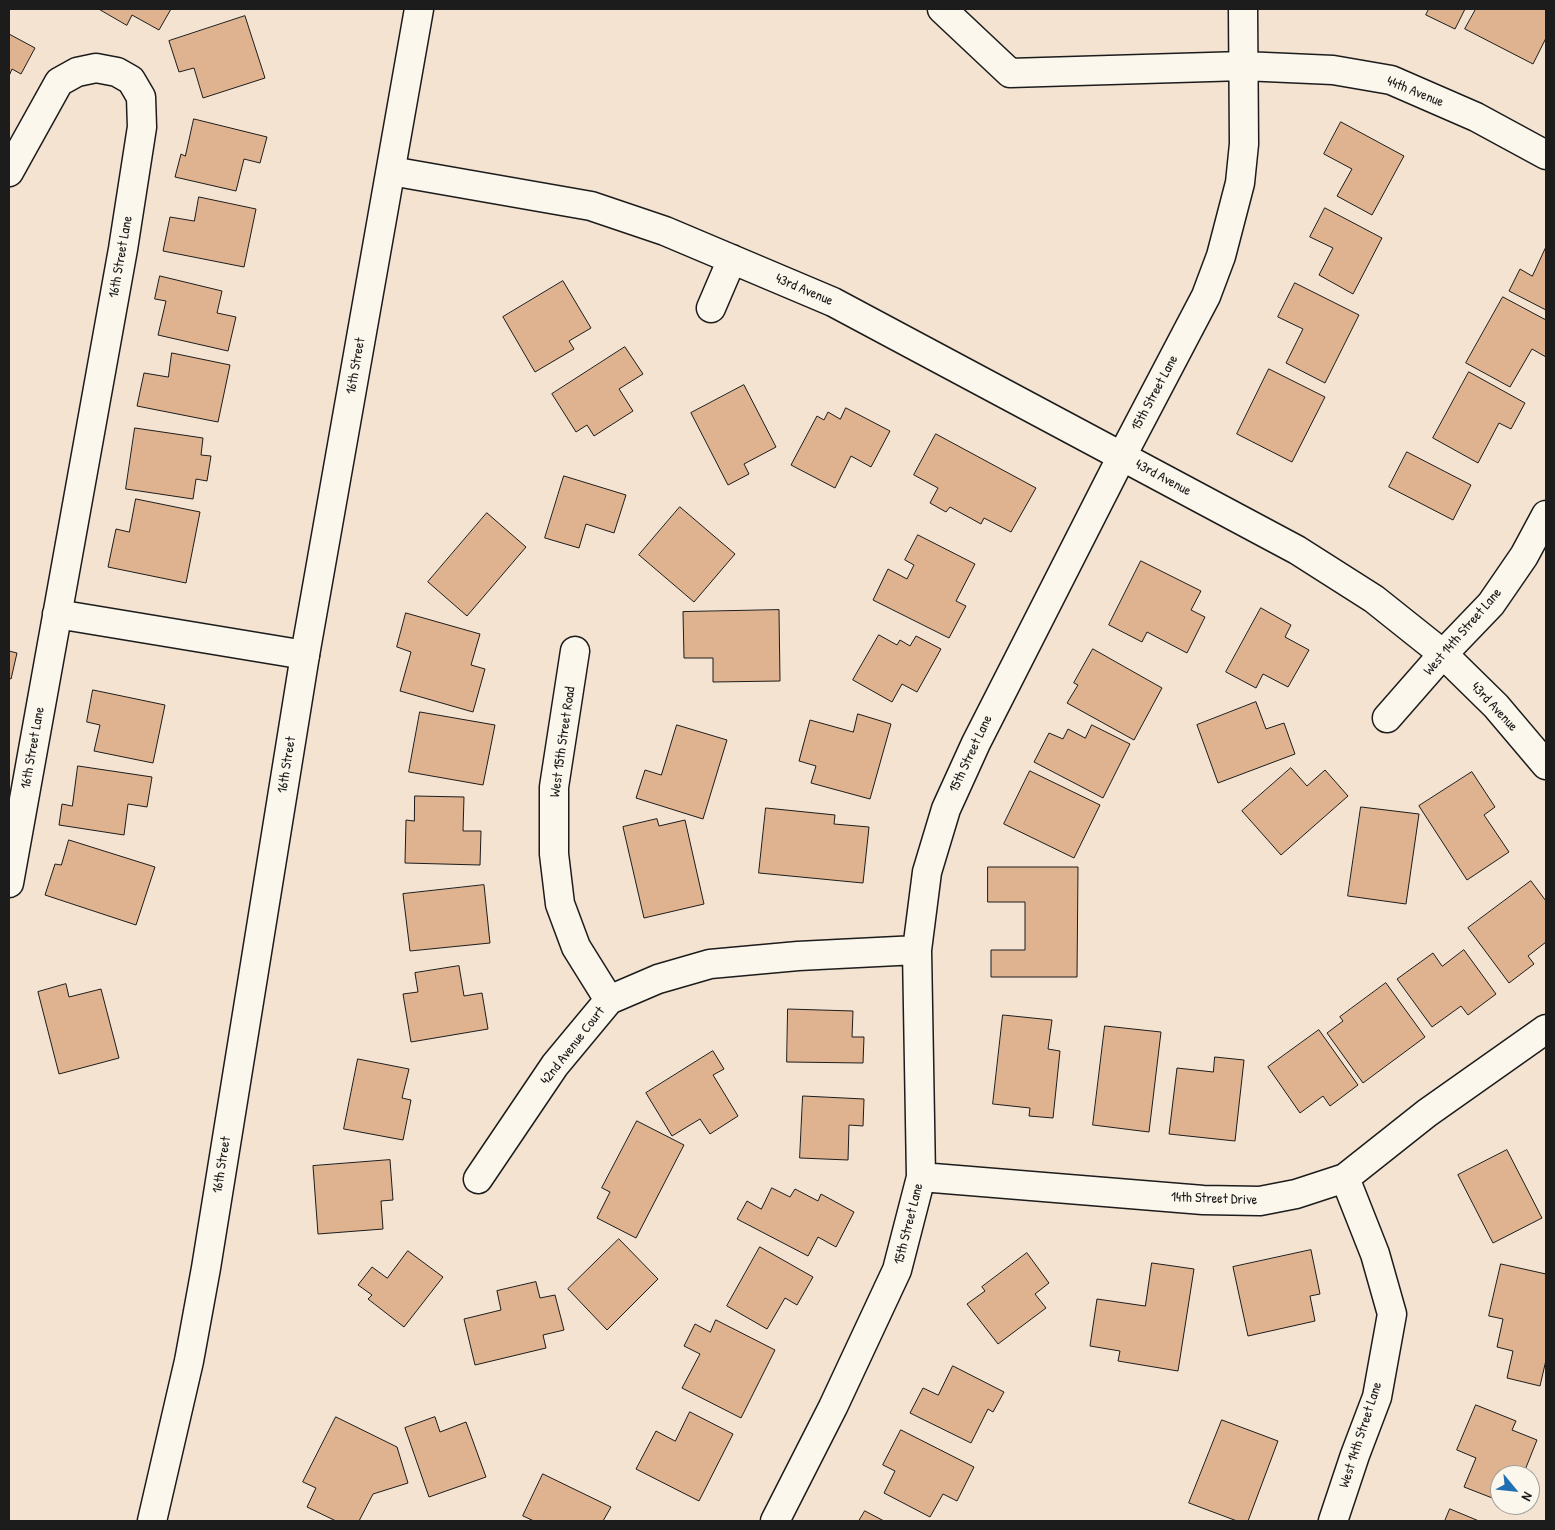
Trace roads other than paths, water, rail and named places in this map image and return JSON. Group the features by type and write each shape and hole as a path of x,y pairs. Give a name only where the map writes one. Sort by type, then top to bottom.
{"street":[{"name":"16th Street","path":"152,1521 189,1361 204,1278 305,655 419,9"},
{"name":"44th Avenue","path":"942,9 1010,73 1243,66 1333,70 1391,80 1476,117 1546,155"},
{"name":"15th Street Lane","path":"775,1521 833,1407 897,1270 921,1177 917,950 927,872 946,809 976,743 1206,296 1221,256 1240,183 1244,144 1243,9"},
{"name":"16th Street Lane","path":"9,172 59,82 77,72 96,68 117,72 131,80 141,97 142,127 123,249 9,883"},
{"name":"43rd Avenue","path":"391,171 591,206 665,231 833,302 1297,550 1374,599 1443,654 1496,706 1546,765"},
{"path":"711,308 732,259"},
{"name":"West 14th Street Lane","path":"1388,718 1443,654 1491,604 1524,556 1546,515"},
{"path":"57,614 305,655"},
{"name":"West 15th Street Road","path":"576,651 554,787 554,854 560,904 576,947 609,1000"},
{"name":"42nd Avenue Court","path":"478,1179 555,1065 609,1000 658,979 710,964 798,956 917,950"},
{"name":"14th Street Drive","path":"921,1177 1203,1200 1260,1201 1296,1194 1345,1178 1427,1113 1546,1029"},
{"name":"West 14th Street Lane","path":"1333,1521 1377,1397 1392,1314 1375,1254 1345,1178"}]}
